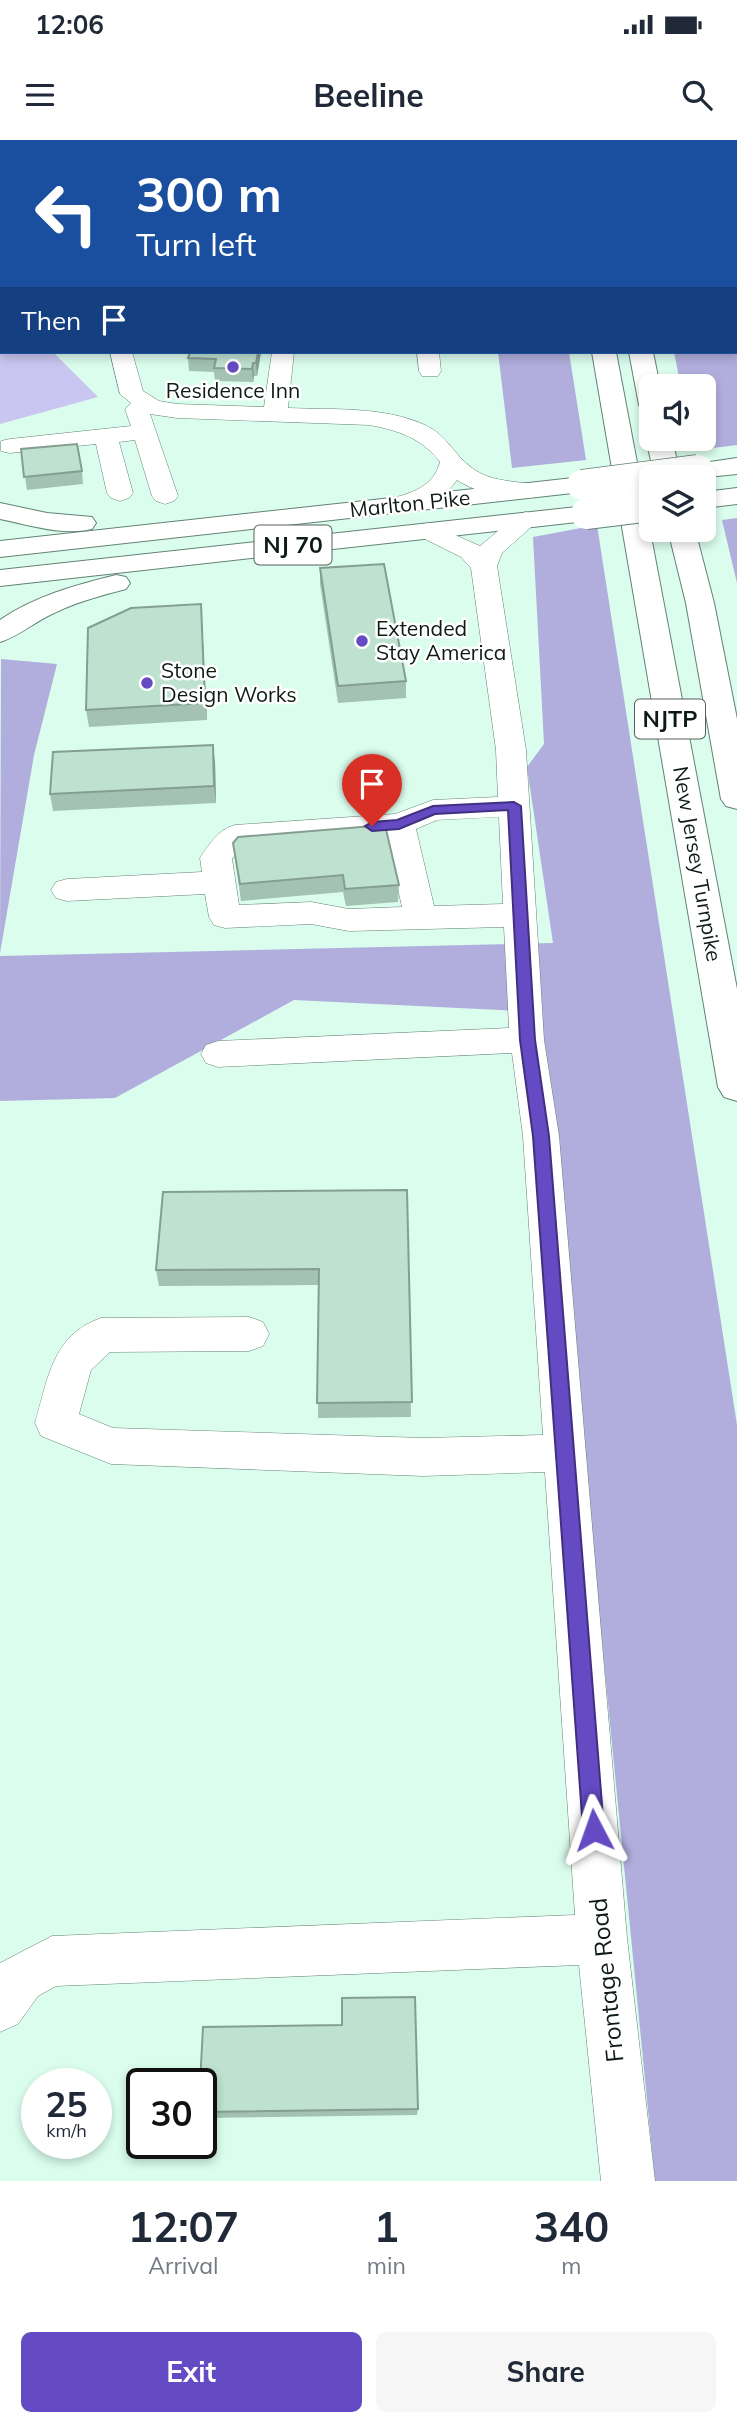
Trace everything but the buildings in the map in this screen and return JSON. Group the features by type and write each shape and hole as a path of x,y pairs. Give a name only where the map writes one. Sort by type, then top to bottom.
{"highway":[{"name":"New Jersey Turnpike","path":"604,354 737,1087"},
{"path":"641,354 645,374"},
{"name":"Marlton Pike","path":"0,549 737,466"},
{"path":"716,499 737,496"},
{"name":"Marlton Pike","path":"0,578 639,507"},
{"path":"0,511 47,521 74,523 221,525"},
{"name":"NJTP","path":"684,542 700,603 737,799"},
{"path":"0,633 15,621 41,607 79,592 319,543"}],"street":[{"path":"122,354 164,496"},
{"path":"275,415 283,354"},
{"path":"132,394 152,407 177,411 369,418 395,423 428,436 443,447 463,473 481,482 511,490 530,491"},
{"path":"10,446 144,432"},
{"path":"106,436 120,493"},
{"path":"389,506 417,499 433,490 448,476 452,461"},
{"path":"428,531 470,551 484,566 490,550 526,520"},
{"name":"Frontage Road","path":"484,566 496,667 511,750 527,1040 541,1136 602,1938 628,2181"},
{"path":"514,806 433,810 399,824 235,835 216,858 225,917 312,913 349,920 520,915"},
{"path":"399,824 421,918"},
{"path":"67,891 220,881"},
{"path":"218,1055 527,1040"},
{"path":"249,1334 101,1335 74,1361 55,1423 111,1446 422,1457 565,1452"},
{"path":"0,2006 20,1978 52,1961 559,1942 602,1938"}],"shaded area":[{"path":"0,354 55,354 98,397 0,424"},
{"path":"498,354 569,354 586,460 512,468"},
{"path":"674,354 737,354 737,445 716,448 716,374 678,374"},
{"path":"737,518 737,583 722,520"},
{"path":"597,525 737,1425 737,2181 655,2181 540,1012 294,1000 115,1098 0,1101 0,956 553,943 527,767 544,744 533,537"},
{"path":"1,659 57,664 34,755 0,953"}],"place":[{"name":"Residence Inn","path":"233,367"},
{"name":"Extended Stay America","path":"362,641"},
{"name":"Stone Design Works","path":"147,683"}],"route":[{"path":"372,826 399,824 433,810 514,806 527,1040 541,1136 594,1830"}]}
